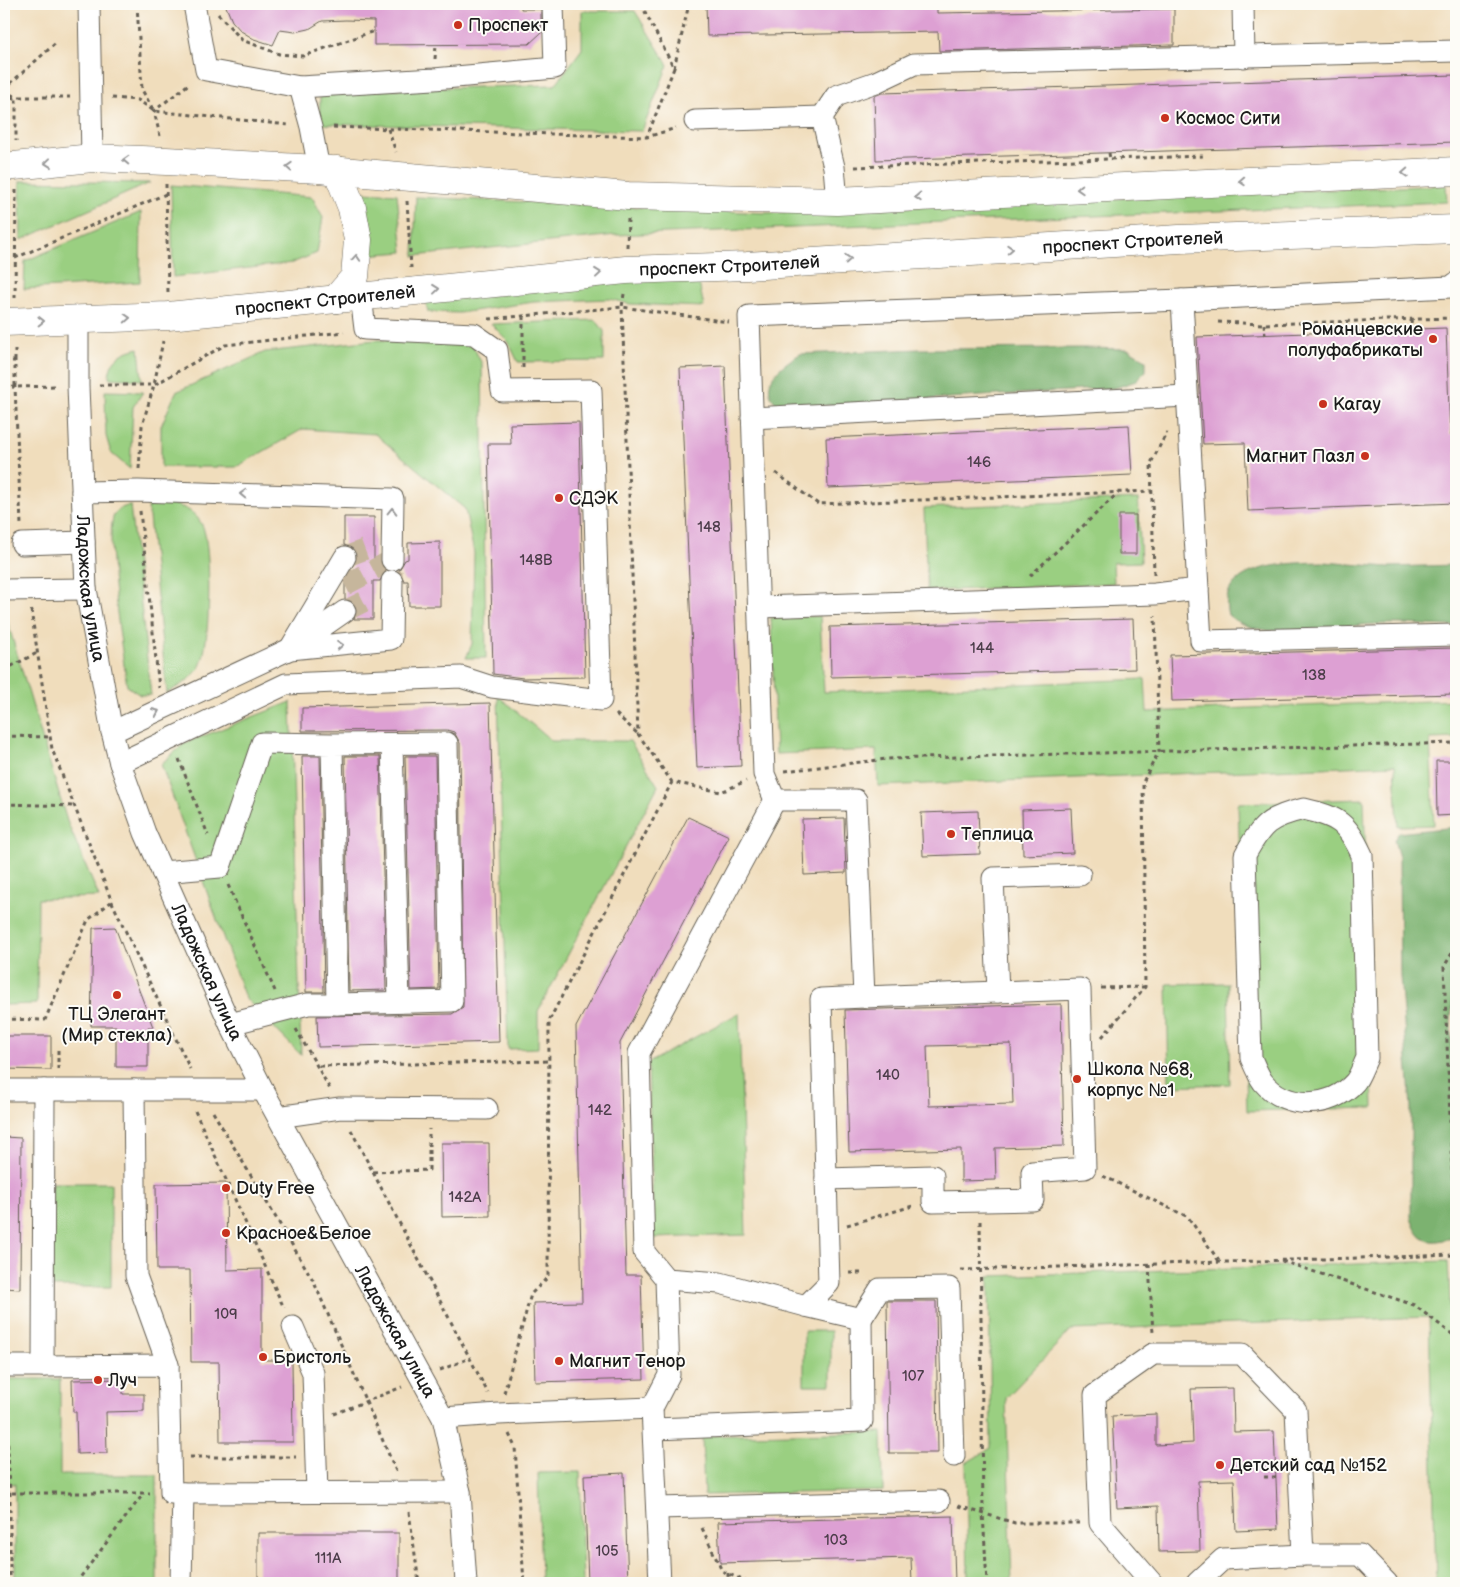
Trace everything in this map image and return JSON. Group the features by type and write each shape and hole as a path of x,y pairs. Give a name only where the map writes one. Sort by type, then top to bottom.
{"main road":[{"path":"10,167 92,158 166,161 328,170 628,196 837,201 1456,171"},
{"path":"328,170 352,208 358,240 355,278 348,298"},
{"name":"проспект Строителей","path":"10,322 78,321 168,316 626,270 747,266 1179,239 1456,229"}],"street":[{"path":"89,4 92,158"},
{"path":"203,5 206,70 300,87 434,79 555,68 553,4"},
{"path":"1243,4 1244,57"},
{"path":"837,201 834,167 822,117 836,96 876,82 914,64 1456,51"},
{"path":"300,87 311,127 328,170"},
{"path":"696,121 822,117"},
{"path":"775,800 764,774 749,316 1183,310 1451,287 1456,284"},
{"path":"120,763 286,684 461,677 492,688 601,700 591,390 502,391 496,350 474,334 365,330 348,298"},
{"path":"1183,310 1201,641 1456,635"},
{"name":"Ладожская улица","path":"78,321 78,386 86,589 112,732 120,763 145,833 230,1024 263,1090 443,1418 460,1492 466,1583"},
{"path":"752,418 1187,396"},
{"path":"82,492 138,491 393,499 383,542 391,639 290,649"},
{"path":"22,544 84,542"},
{"path":"290,649 344,557"},
{"path":"290,649 345,584"},
{"path":"4,590 86,589"},
{"path":"760,607 1155,594 1198,589"},
{"path":"112,732 290,649 345,611"},
{"path":"162,872 220,867 262,743 447,743 452,1001 308,1004 230,1024"},
{"path":"332,744 337,1004"},
{"path":"392,744 399,1002"},
{"path":"775,800 856,800 864,997"},
{"path":"660,1583 655,1429 652,1408 669,1375 666,1279 644,1252 639,1053 775,800"},
{"path":"1304,809 1330,815 1351,831 1362,855 1367,1058 1356,1082 1335,1098 1309,1104 1284,1098 1277,1093 1263,1082 1250,1058 1245,855 1258,831 1279,815 1304,809"},
{"path":"998,992 993,878 1080,874"},
{"path":"806,1306 829,1283 828,1274 821,999 1080,989 1085,1168 1032,1172 1033,1200 934,1202 933,1176 826,1179"},
{"path":"4,1090 263,1090"},
{"path":"43,1366 44,1090"},
{"path":"134,1090 136,1276 168,1365 181,1583"},
{"path":"278,1117 340,1108 487,1109"},
{"path":"666,1279 720,1283 861,1320"},
{"path":"655,1429 862,1421 861,1320 880,1289 948,1288 954,1456"},
{"path":"292,1328 313,1373 318,1492"},
{"path":"1152,1583 1100,1523 1095,1395 1153,1354 1242,1354 1296,1410 1303,1554"},
{"path":"4,1366 168,1365"},
{"path":"443,1418 652,1408"},
{"path":"177,1493 460,1492"},
{"path":"657,1508 939,1501"},
{"path":"1197,1583 1223,1559 1303,1554 1360,1554 1387,1583"}],"path":[{"path":"137,4 142,90 154,111 166,161 168,316 154,385"},
{"path":"641,4 674,68"},
{"path":"647,137 674,68 690,4"},
{"path":"203,5 242,40 279,54 303,56 374,31"},
{"path":"16,97 4,90 57,42"},
{"path":"154,111 206,70"},
{"path":"16,97 10,167 16,258 10,322 15,362 22,544"},
{"path":"4,102 16,97 91,97 138,100 154,111 311,127 647,137 696,121"},
{"path":"388,129 406,177 412,292"},
{"path":"1110,153 1110,159"},
{"path":"1054,154 1054,161"},
{"path":"834,167 1210,156"},
{"path":"16,258 166,194"},
{"path":"1456,306 1452,318 1456,407"},
{"path":"622,307 638,734"},
{"path":"484,320 622,307 749,324"},
{"path":"1183,310 1264,324 1452,318"},
{"path":"522,316 523,390"},
{"path":"1412,320 1412,329"},
{"path":"1264,324 1265,335"},
{"path":"4,388 154,385 225,345 365,330"},
{"path":"4,361 15,362"},
{"path":"1082,1060 1145,987 1143,782 1160,751 1151,463 1169,430"},
{"path":"754,457 818,504 1152,491"},
{"path":"1006,599 1118,492"},
{"path":"28,590 52,749 112,902 292,1328"},
{"path":"4,670 37,653"},
{"path":"601,700 638,734 672,782 721,792 764,774 887,759 1456,743"},
{"path":"4,736 50,737"},
{"path":"499,1414 531,1294 548,1277 549,1021 672,782"},
{"path":"4,804 74,806"},
{"path":"4,1019 45,1020 88,920 112,902"},
{"path":"1456,946 1444,967 1456,1271"},
{"path":"1080,989 1145,987"},
{"path":"319,1066 549,1061"},
{"path":"193,1090 313,1280 406,1492 419,1583"},
{"path":"373,1172 429,1170 429,1108"},
{"path":"1085,1168 1188,1217 1219,1262"},
{"path":"979,1201 982,1269 983,1513 987,1583"},
{"path":"827,1231 896,1210 934,1202"},
{"path":"953,1270 1456,1255"},
{"path":"1279,1260 1414,1305 1456,1337"},
{"path":"1150,1264 1153,1354"},
{"path":"828,1274 867,1273"},
{"path":"4,1381 10,1493 10,1583"},
{"path":"4,1493 177,1493"},
{"path":"76,1583 144,1493"},
{"path":"939,1501 1015,1523 1100,1523"},
{"path":"693,1508 716,1561 722,1570 749,1583"},
{"path":"728,1574 728,1583"}],"green space":[{"path":"582,11 635,11 668,65 642,131 319,124 320,98 329,91 555,85 582,49"},
{"path":"20,181 150,183 21,240"},
{"path":"171,185 312,197 323,217 317,253 292,263 173,277"},
{"path":"1446,185 1447,202 616,235 414,256 416,197 766,213"},
{"path":"364,192 397,194 403,252 366,255"},
{"path":"141,212 140,282 24,289 25,261"},
{"path":"697,273 704,307 630,304 609,299 534,302 459,313 428,312 426,302"},
{"path":"596,320 604,331 604,361 518,362 508,341 491,324"},
{"path":"375,340 471,342 482,364 486,658 466,658 472,644 474,553 465,509 375,434 303,429 236,467 161,467 161,426 176,392 265,352"},
{"path":"139,348 142,380 109,378 114,361 118,357"},
{"path":"921,349 1128,349 1146,360 1146,371 1136,381 1115,388 781,408 771,396 769,389 773,376 789,361 800,354"},
{"path":"105,391 143,392 133,407 130,469 111,453 106,436"},
{"path":"1138,499 1141,562 1113,563 1114,583 927,591 924,508"},
{"path":"169,503 188,510 196,516 202,525 207,553 209,597 206,641 199,668 189,679 167,693 148,507 152,504"},
{"path":"130,505 151,695 140,695 127,686 115,598 111,547 112,527 115,513 121,508"},
{"path":"1323,562 1389,567 1456,565 1456,626 1380,624 1280,631 1260,629 1242,624 1228,615 1227,598 1233,585 1244,576 1259,569 1275,565"},
{"path":"4,610 67,821 99,897 38,899 37,1004 5,1005"},
{"path":"820,616 824,692 1145,679 1147,712 1456,700 1456,738 1430,739 1434,825 1398,826 1395,765 878,786 876,750 776,754 771,618"},
{"path":"498,696 552,741 630,741 658,786 538,1011 538,1048 508,1049"},
{"path":"291,702 301,1055 245,998 161,764 185,743"},
{"path":"1364,799 1373,1108 1247,1111 1238,803"},
{"path":"1456,827 1456,994 1451,1017 1451,1029 1457,1107 1456,1237 1433,1241 1422,1238 1414,1227 1411,1218 1411,1107 1400,976 1399,857 1394,840 1398,833"},
{"path":"1228,983 1230,1084 1169,1086 1167,984"},
{"path":"739,1013 746,1235 654,1238 648,1063"},
{"path":"51,1183 111,1183 111,1287 51,1287"},
{"path":"1448,1261 1451,1323 1456,1323 1456,1583 1436,1583 1429,1317 1071,1330 1006,1398 1012,1583 968,1583 966,1463 991,1448 989,1276"},
{"path":"804,1331 831,1331 831,1385 804,1385"},
{"path":"4,1379 60,1379 60,1475 157,1475 157,1583 15,1583 15,1484 4,1483"},
{"path":"882,1432 883,1491 704,1495 702,1436"},
{"path":"580,1472 583,1583 541,1583 538,1473"}],"building":[{"name":"Проспект","path":"225,4 521,4 521,9 541,9 541,33 529,44 374,45 374,21 322,21 309,29 295,32 280,30 273,45 254,39 241,31 232,21"},
{"path":"706,4 937,4 937,13 1174,9 1174,45 939,51 938,32 707,36"},
{"name":"Космос Сити","path":"1456,75 1456,142 876,160 874,96 882,93"},
{"name":"Кагау","path":"1446,328 1450,435 1456,435 1456,503 1248,511 1245,443 1203,444 1197,337"},
{"path":"725,366 741,766 697,768 680,368"},
{"path":"579,422 585,677 523,678 493,674 488,444 511,444 510,424"},
{"path":"1129,425 1132,475 828,488 826,438"},
{"path":"1119,515 1136,515 1136,554 1119,554"},
{"path":"344,517 374,517 374,560 380,560 385,571 380,581 373,581 373,619 354,619 357,610 356,604 345,599 345,582 357,557 352,547 344,545"},
{"path":"440,542 440,606 409,606 408,581 404,581 399,570 405,560 408,559 408,543"},
{"path":"1133,619 1135,669 831,677 830,627"},
{"path":"1456,648 1456,694 1172,701 1170,655"},
{"path":"490,703 499,1042 318,1047 317,1016 452,1014 463,1007 460,743 454,732 447,730 302,731 302,708"},
{"path":"302,756 320,756 324,992 306,992"},
{"path":"345,756 380,756 386,990 349,991"},
{"path":"405,756 435,756 439,989 411,990"},
{"path":"1436,761 1456,761 1456,815 1437,816"},
{"path":"1071,808 1073,853 1023,855 1022,810"},
{"name":"Теплица","path":"978,811 980,854 923,856 921,813"},
{"path":"688,817 729,836 620,1043 626,1275 641,1275 644,1379 535,1382 533,1303 582,1302 576,1027"},
{"path":"844,818 846,873 804,875 802,819"},
{"name":"ТЦ Элегант (Мир стекла)","path":"115,927 153,1027 148,1027 148,1067 116,1067 116,1026 91,1026 93,928"},
{"path":"1061,1004 1064,1146 995,1148 996,1180 961,1181 961,1149 849,1152 845,1010","holes":["1011,1044 1013,1104 929,1106 927,1046"]},
{"path":"4,1036 51,1036 51,1070 4,1069"},
{"path":"4,1137 21,1138 20,1289 4,1288"},
{"path":"441,1143 489,1143 490,1216 442,1217"},
{"path":"226,1183 227,1270 262,1269 262,1360 292,1360 293,1442 220,1442 219,1362 191,1362 190,1270 157,1270 156,1184"},
{"path":"887,1301 936,1301 938,1453 889,1453"},
{"path":"123,1379 123,1394 144,1394 144,1411 106,1412 107,1453 77,1454 76,1412 73,1412 72,1380"},
{"path":"1233,1388 1234,1432 1274,1431 1278,1529 1236,1531 1234,1480 1198,1481 1200,1551 1159,1552 1158,1506 1117,1508 1112,1416 1156,1414 1156,1445 1193,1443 1191,1389"},
{"path":"624,1473 628,1583 588,1583 584,1475"},
{"path":"953,1516 955,1583 912,1583 911,1558 720,1563 718,1522"},
{"path":"258,1533 399,1533 399,1583 258,1583"}],"tunnel":[{"path":"345,557 374,546"},
{"path":"345,585 392,560 392,579"},
{"path":"345,611 373,597"}],"place":[{"name":"Проспект","path":"458,25"},
{"name":"Космос Сити","path":"1165,118"},
{"name":"Романцевские полуфабрикаты","path":"1433,339"},
{"name":"Кагау","path":"1323,404"},
{"name":"Магнит Пазл","path":"1365,456"},
{"name":"СДЭК","path":"559,498"},
{"name":"Теплица","path":"951,834"},
{"name":"ТЦ Элегант (Мир стекла)","path":"117,995"},
{"name":"Школа №68, корпус №1","path":"1077,1079"},
{"name":"Duty Free","path":"226,1188"},
{"name":"Красное&Белое","path":"226,1233"},
{"name":"Бристоль","path":"263,1357"},
{"name":"Магнит Тенор","path":"559,1361"},
{"name":"Луч","path":"98,1380"},
{"name":"Детский сад №152","path":"1220,1465"}]}
